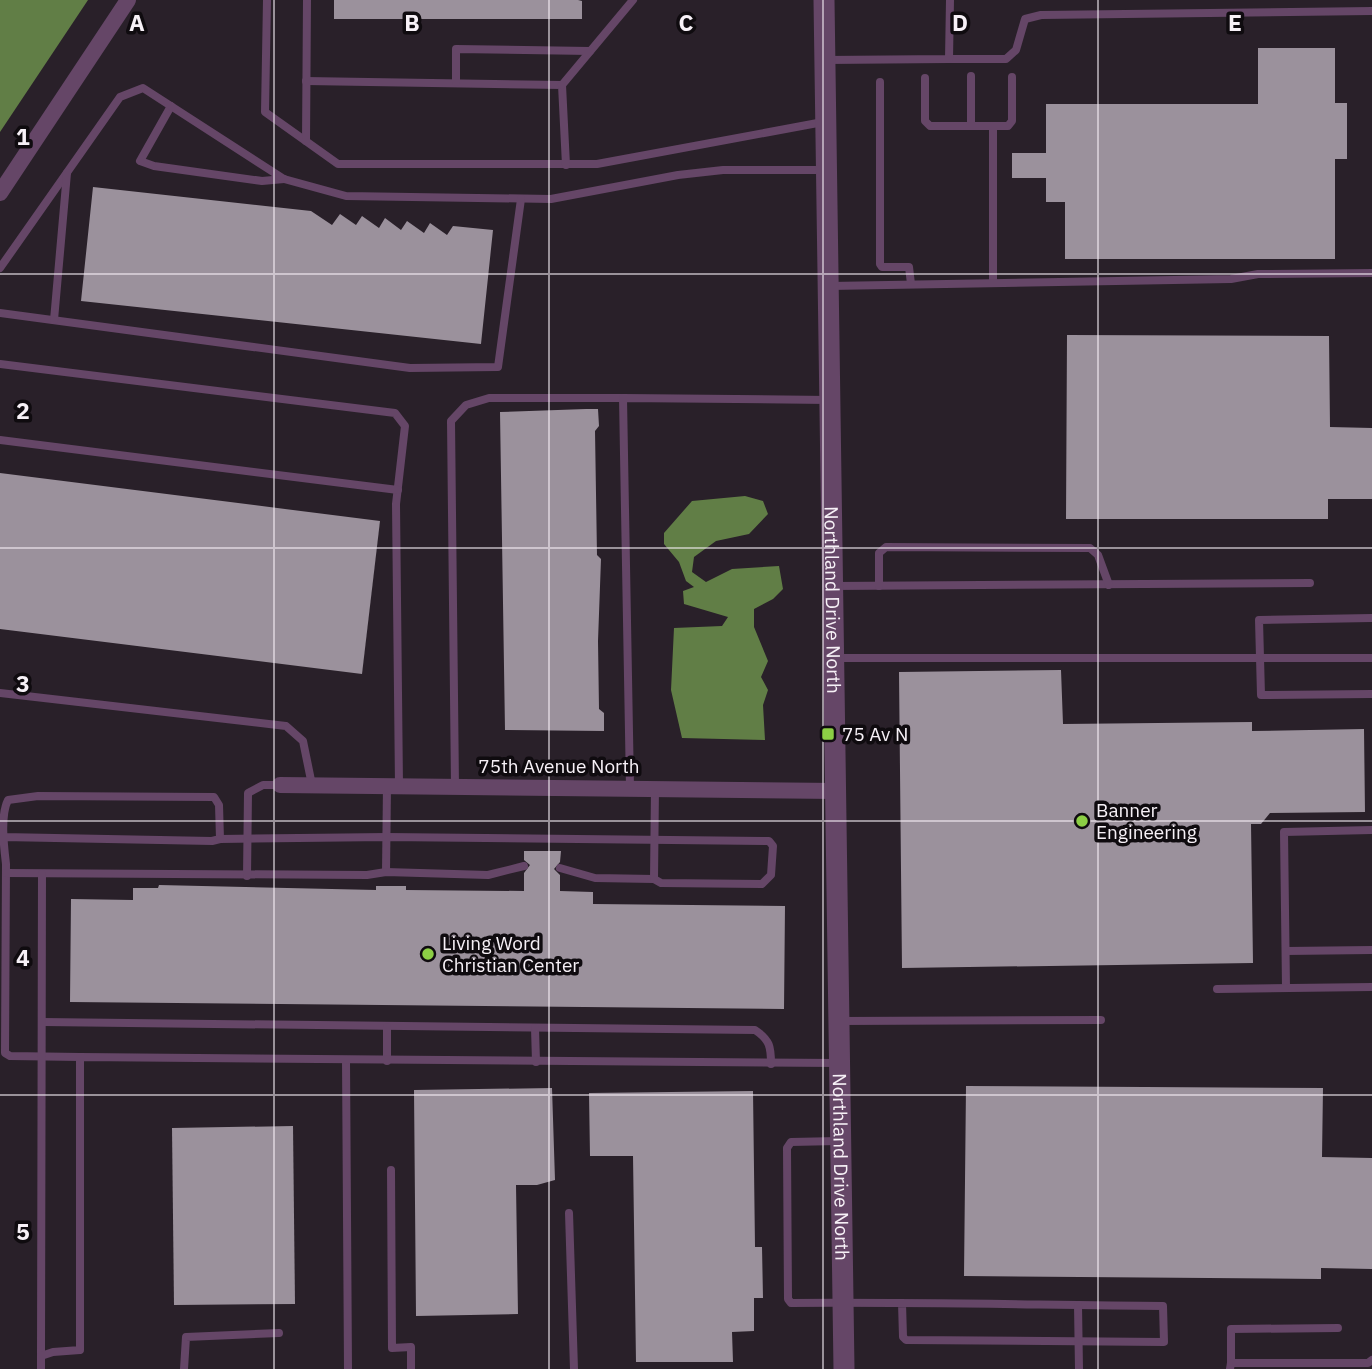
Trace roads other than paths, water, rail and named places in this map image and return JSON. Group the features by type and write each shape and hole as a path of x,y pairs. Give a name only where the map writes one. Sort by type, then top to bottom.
{"street":[{"path":"0,193 128,0"},
{"name":"Northland Drive North","path":"824,0 845,1369"},
{"name":"75th Avenue North","path":"281,785 837,791"}],"lane":[{"path":"267,0 265,112 338,164 597,164 826,122"},
{"path":"306,141 307,0"},
{"path":"566,165 562,85 633,0"},
{"path":"949,60 950,0"},
{"path":"825,60 1006,59 1016,50 1025,19 1041,15 1372,11"},
{"path":"456,82 456,49 590,51"},
{"path":"971,76 971,126"},
{"path":"925,78 925,121 930,126 1008,126 1012,121 1012,77"},
{"path":"306,81 562,85"},
{"path":"880,82 880,264 882,267 909,267 911,284"},
{"path":"0,268 120,97 143,88 284,179 346,196 551,199 678,175 723,170 827,170"},
{"path":"171,106 140,161 262,181 284,179"},
{"path":"993,126 993,283"},
{"path":"54,320 67,172"},
{"path":"0,313 410,368 498,367 521,199"},
{"path":"829,286 1231,279 1258,274 1372,273"},
{"path":"0,364 395,413 405,426 397,489 393,786 386,872"},
{"path":"455,787 451,421 466,405 489,398 831,400"},
{"path":"623,398 630,788"},
{"path":"0,440 397,489"},
{"path":"880,586 879,553 886,547 1090,548 1098,555 1109,584"},
{"path":"833,586 1310,583"},
{"path":"1372,618 1259,620 1261,695 1372,694"},
{"path":"834,659 1372,658"},
{"path":"0,693 286,726 303,741 312,785"},
{"path":"247,876 248,793 263,785 281,785"},
{"path":"654,788 654,879"},
{"path":"220,839 219,805 214,797 38,796 8,800 4,805 1,837 6,873 5,1053 10,1056 43,1057 840,1063"},
{"path":"1286,988 1284,832 1372,830"},
{"path":"1,837 212,841 387,837 654,839 769,841 773,846 771,875 762,884 661,883 654,879 596,878 560,868"},
{"path":"6,873 247,876 367,875 386,872 488,875 524,866"},
{"path":"41,1369 42,874"},
{"path":"1286,951 1372,950"},
{"path":"1217,989 1372,987"},
{"path":"840,1021 1101,1020"},
{"path":"43,1022 755,1030 766,1037 771,1045 771,1064"},
{"path":"387,1027 387,1061"},
{"path":"535,1028 536,1062"},
{"path":"41,1356 53,1352 80,1350 80,1057"},
{"path":"346,1060 348,1369"},
{"path":"841,1141 792,1142 787,1148 788,1298 791,1303 902,1303 1163,1306 1164,1342 906,1340 903,1337 902,1303"},
{"path":"391,1170 392,1348 411,1347 411,1369"},
{"path":"569,1213 574,1369"},
{"path":"1078,1306 1079,1369"},
{"path":"1338,1328 1231,1329 1231,1366 1368,1363 1372,1360"},
{"path":"184,1369 186,1337 279,1333"}],"place":[{"name":"75 Av N","path":"828,734"},
{"name":"Banner Engineering","path":"1082,821"},
{"name":"Living Word Christian Center","path":"428,954"}]}
